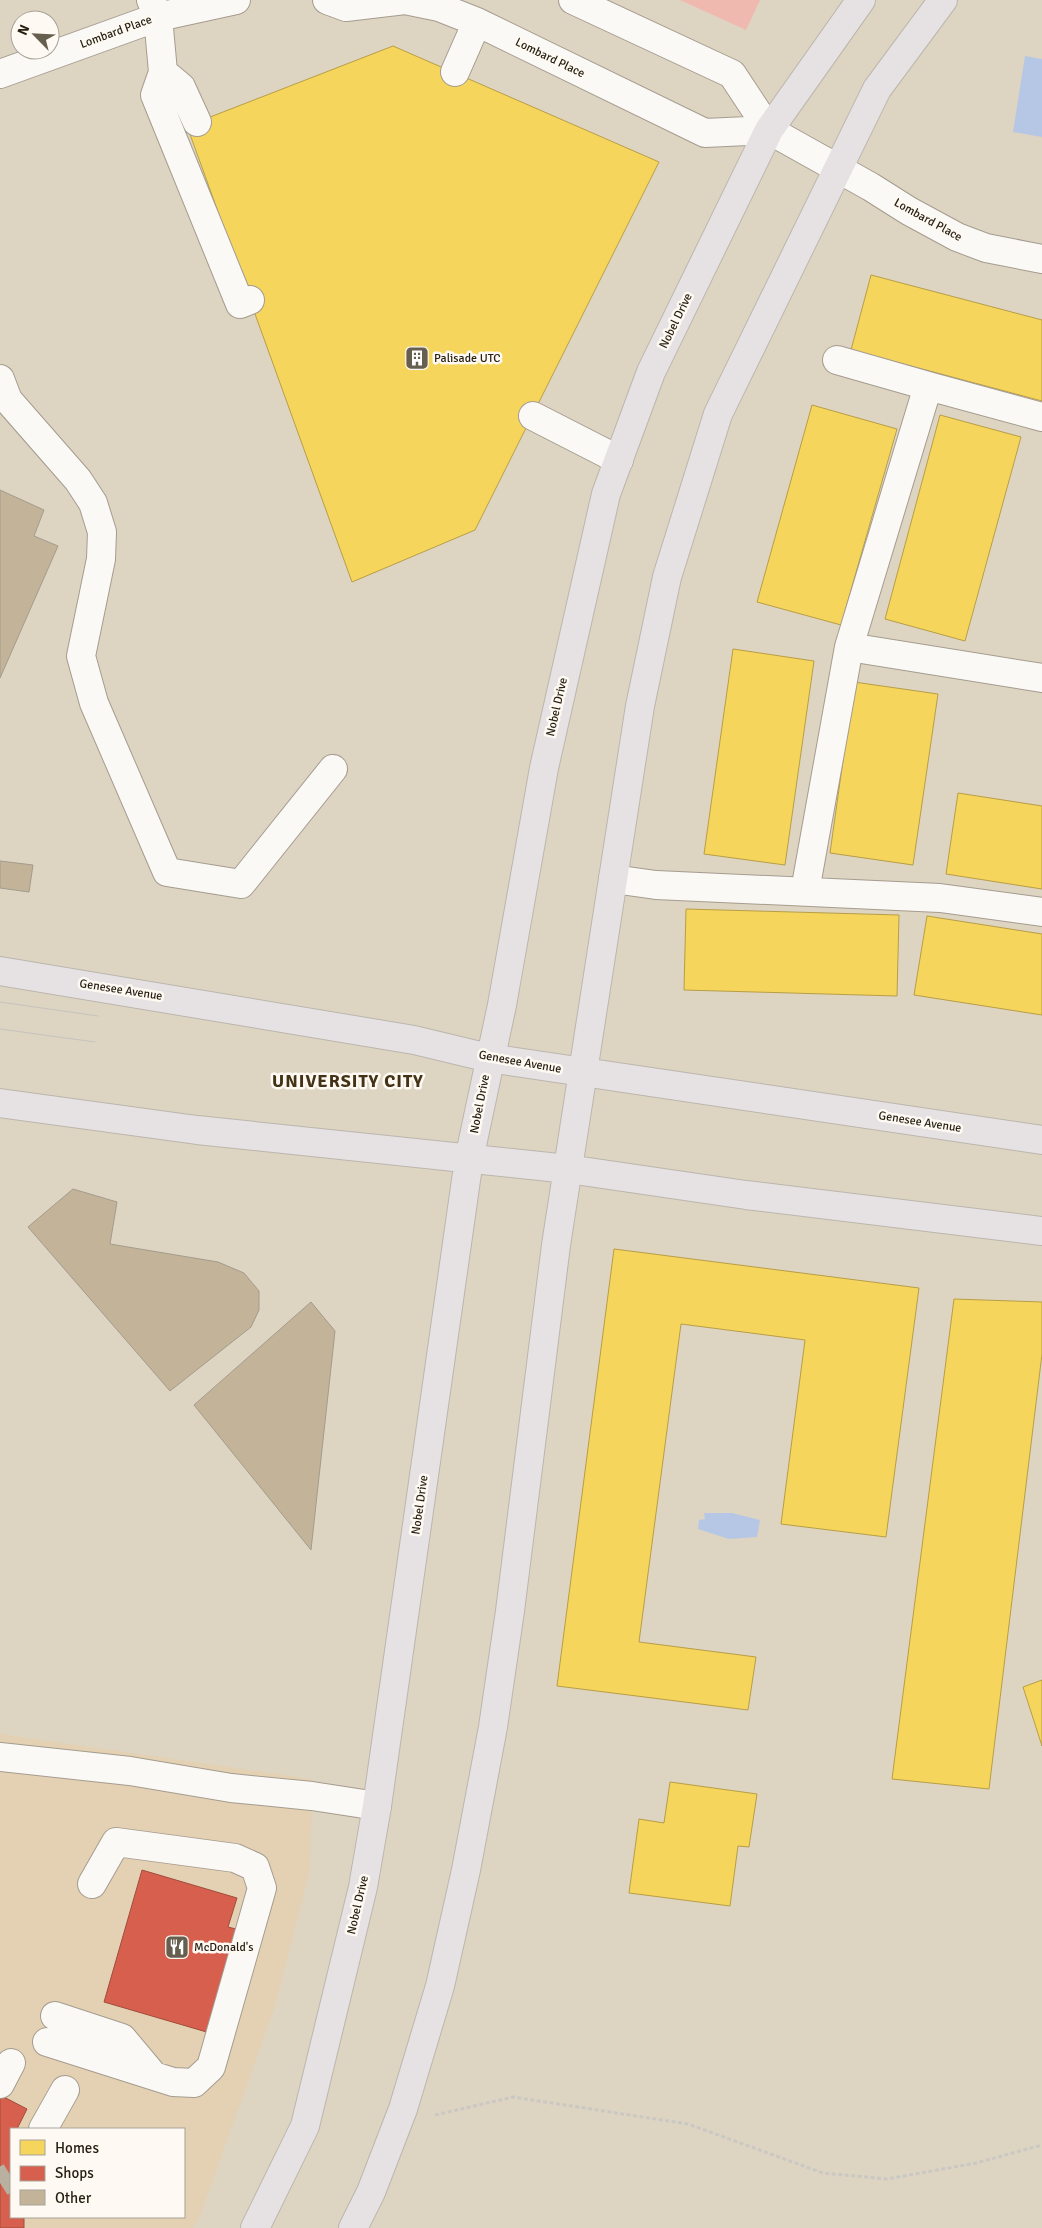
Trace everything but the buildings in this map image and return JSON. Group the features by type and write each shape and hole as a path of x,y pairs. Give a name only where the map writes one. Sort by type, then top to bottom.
{"main road":[{"name":"Nobel Drive","path":"254,2228 305,2126 363,1887 377,1806 469,1159 489,1058 502,1005 546,759 606,494 651,372 769,130 860,0"},
{"path":"353,2228 371,2192 403,2109 440,1986 466,1870 493,1727 568,1169 613,879 640,706 667,577 718,414 836,168 877,88 943,0"},
{"name":"Genesee Avenue","path":"0,971 414,1040 489,1058 1042,1140"},
{"path":"0,1103 197,1130 568,1169 746,1195 1042,1231"}],"street":[{"name":"Lombard Place","path":"0,74 154,9 236,0"},
{"name":"Lombard Place","path":"327,0 346,7 405,0 439,7 477,22 705,134 769,130"},
{"name":"Lombard Place","path":"573,0 732,74 769,130 957,237 1007,254 1042,259"},
{"path":"154,9 163,72 155,95 240,304 250,300"},
{"path":"455,72 477,22"},
{"path":"163,72 181,86 196,119 168,127"},
{"path":"837,360 1042,417"},
{"path":"804,891 848,647 928,386"},
{"path":"3,392 78,480 93,503 102,532 101,559 81,656 94,703 167,872 241,884 333,769"},
{"path":"533,416 619,460"},
{"path":"848,647 1042,678"},
{"path":"613,879 656,885 940,898 1042,912"},
{"path":"0,1757 130,1771 231,1788 312,1796 377,1806"},
{"path":"47,2042 172,2082 194,2083 211,2067 262,1888 255,1867 235,1858 116,1842 92,1884"},
{"path":"55,2016 122,2038 153,2075"},
{"path":"44,2128 65,2090"}],"path":[{"path":"403,2109 440,2116 513,2097 688,2124 823,2173 887,2179 976,2163 1042,2145"}],"shaded area":[{"path":"680,0 760,0 746,30"},
{"path":"0,1734 312,1779 310,1870 274,2009 200,2216 193,2228 0,2228"}],"water":[{"path":"1025,56 1042,59 1042,137 1013,132"},
{"path":"704,1513 732,1513 760,1520 757,1537 729,1539 698,1529 699,1520 705,1519"}],"tunnel":[{"path":"0,2183 10,2177"}],"tram line":[{"path":"0,1002 98,1016"},
{"path":"0,1029 95,1042"}],"place":[{"name":"Palisade UTC","path":"417,358"},
{"name":"McDonald's","path":"177,1947"}],"district":[{"name":"UNIVERSITY CITY","path":"348,1081"}]}
